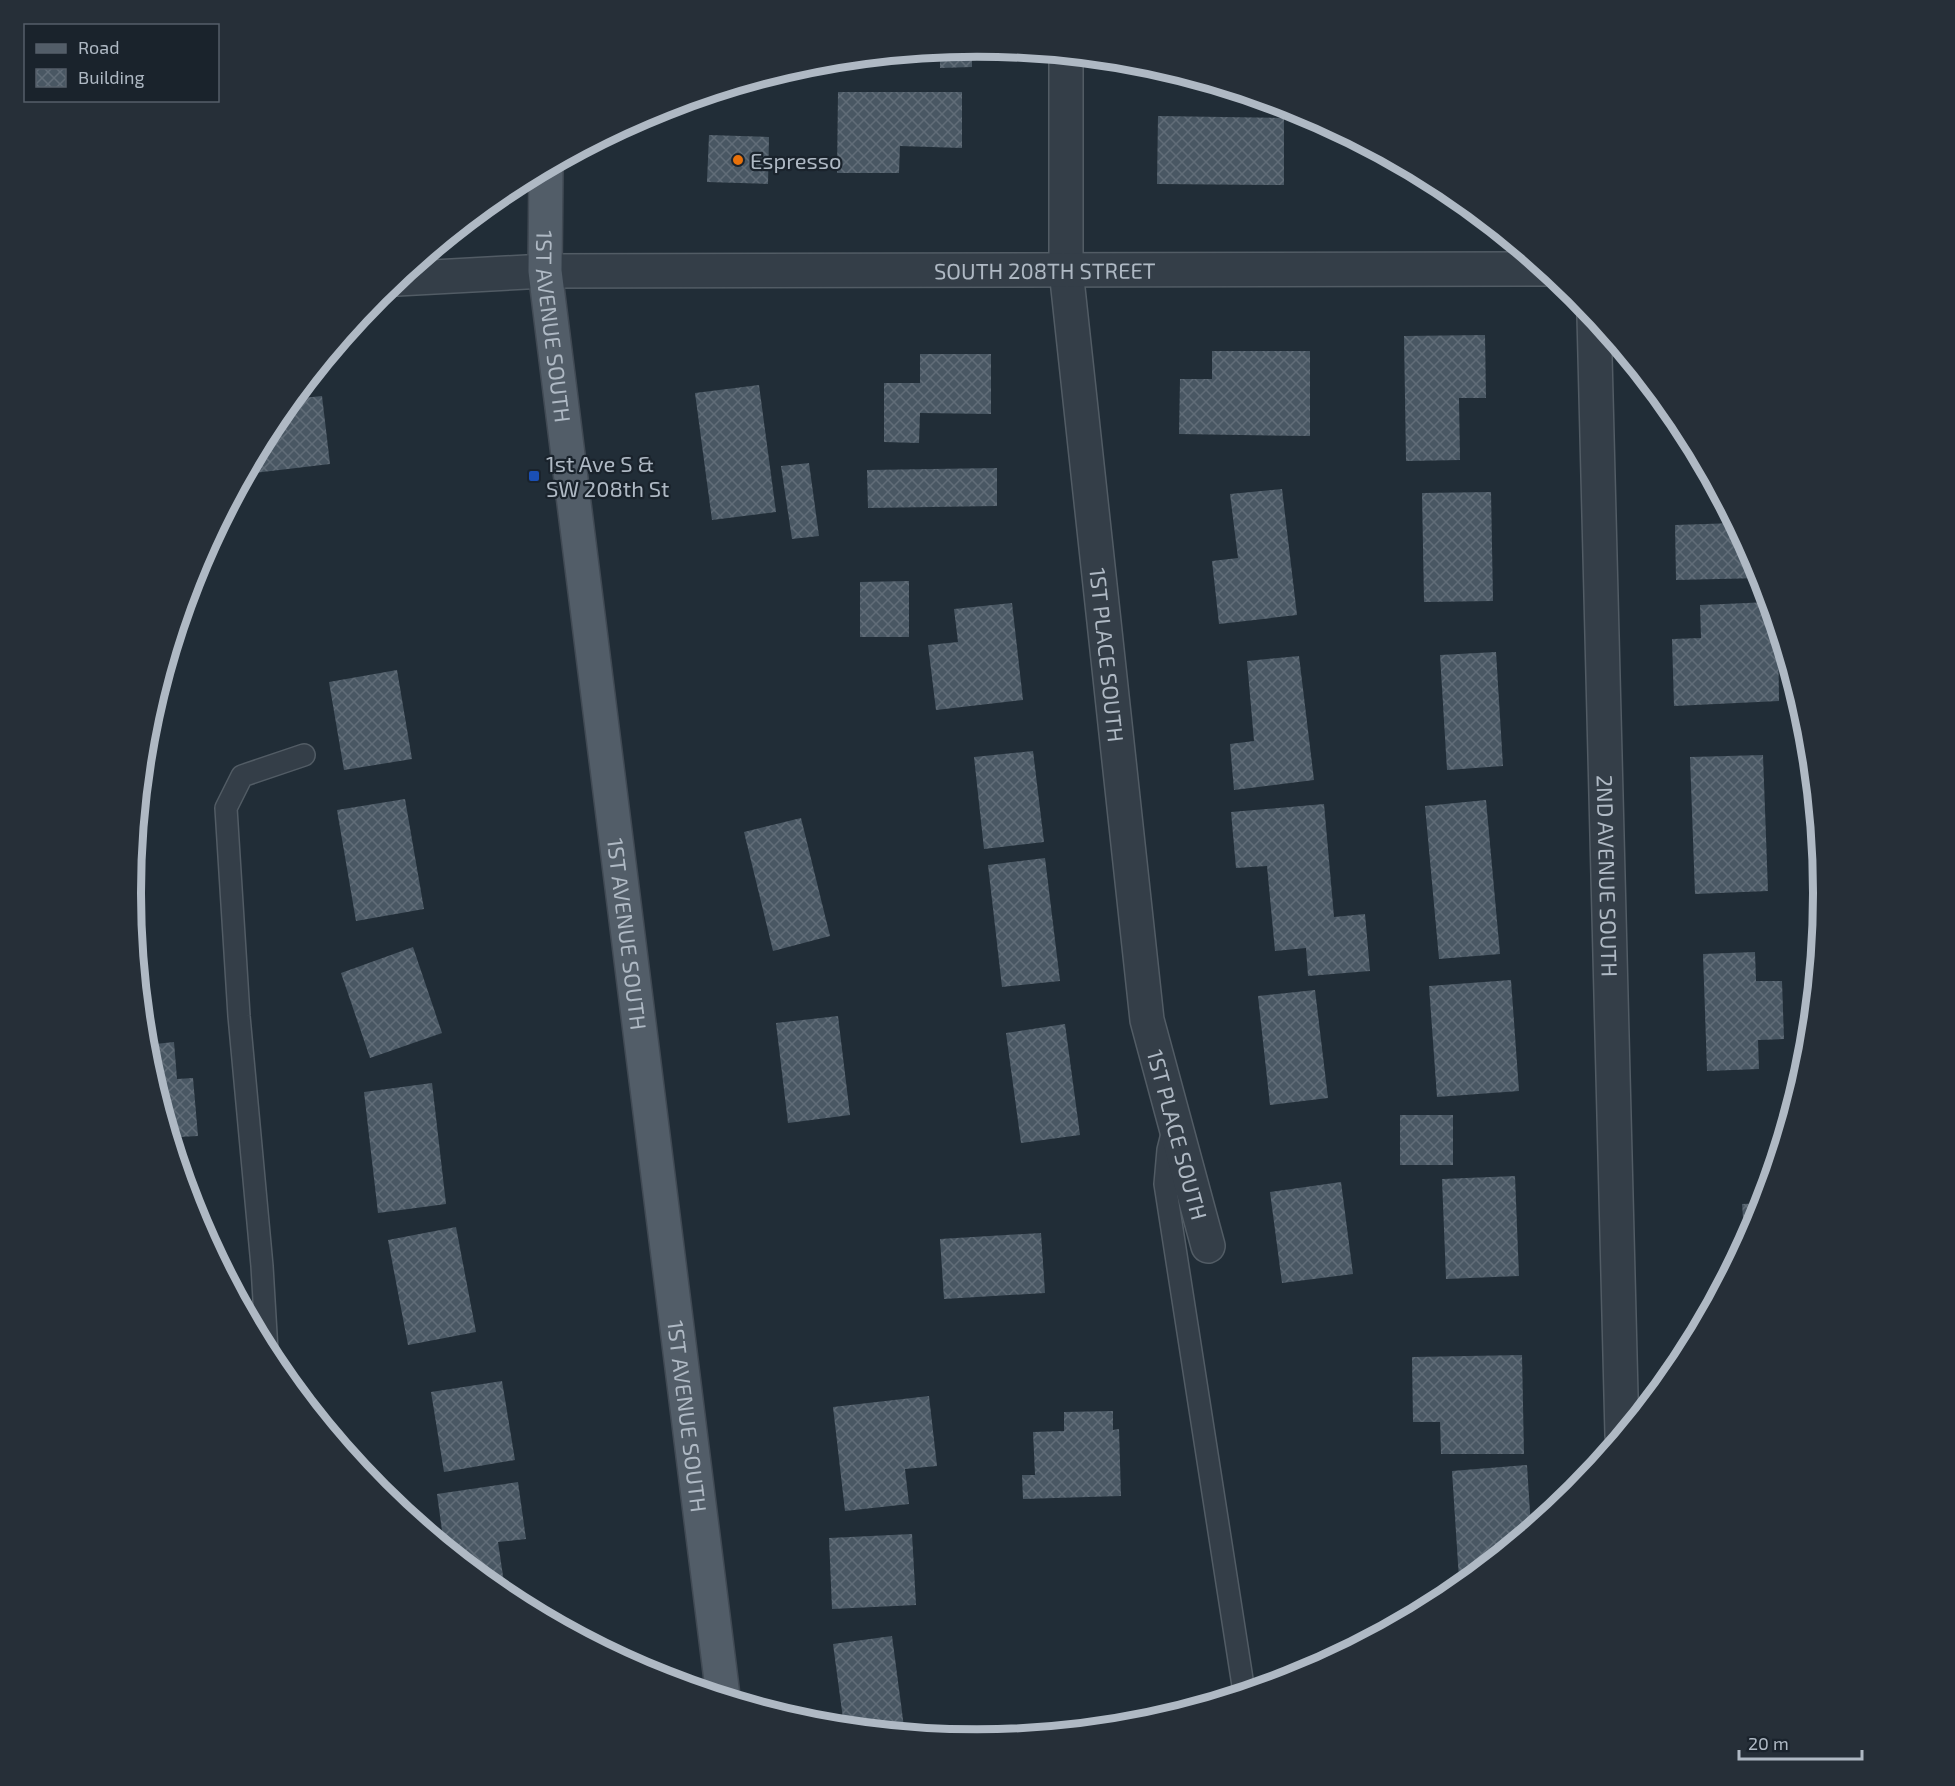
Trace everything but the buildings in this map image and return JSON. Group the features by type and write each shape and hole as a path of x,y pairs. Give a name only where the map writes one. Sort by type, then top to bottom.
{"main road":[{"name":"1ST AVENUE SOUTH","path":"546,178 545,271 722,1689"}],"street":[{"name":"1ST PLACE SOUTH","path":"1066,62 1066,270 1147,1020 1208,1246"},
{"name":"SOUTH 208TH STREET","path":"411,278 545,271 1534,269"},
{"name":"2ND AVENUE SOUTH","path":"1594,329 1622,1425"}],"lane":[{"path":"266,1330 239,1016 226,808 242,776 304,755"},
{"path":"1174,1122 1168,1150 1165,1184 1243,1686"}],"place":[{"name":"Espresso","path":"738,160"},
{"name":"1st Ave S & SW 208th St","path":"534,476"}]}
